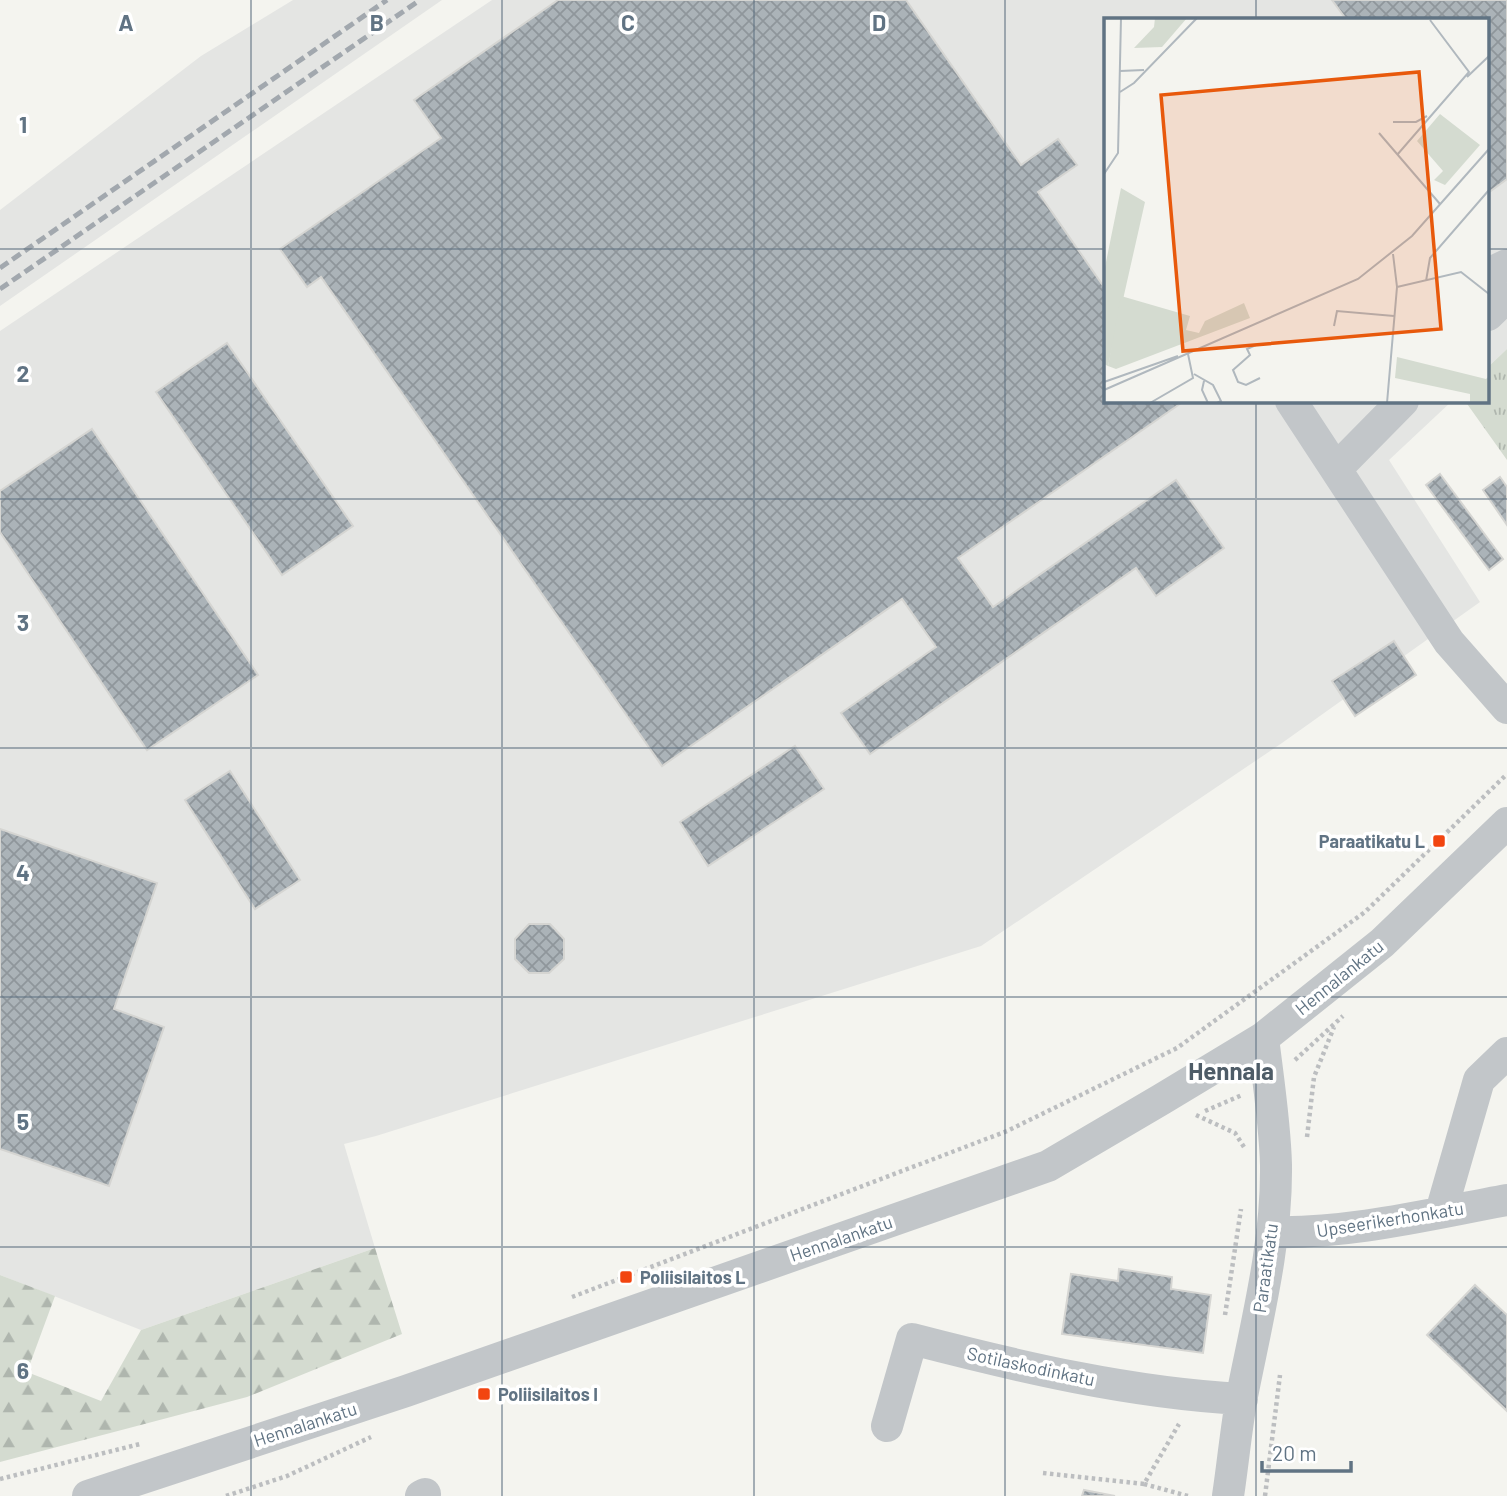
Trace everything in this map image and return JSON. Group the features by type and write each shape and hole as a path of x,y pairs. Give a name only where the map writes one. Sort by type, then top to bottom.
{"street":[{"path":"1490,273 1507,265"},
{"path":"1490,313 1507,296"},
{"path":"1292,402 1449,642 1507,708"},
{"path":"1336,469 1402,402"},
{"name":"Hennalankatu","path":"88,1496 406,1391 1048,1166 1263,1038 1382,943 1507,823"},
{"name":"Paraatikatu","path":"1228,1496 1242,1399 1272,1232 1276,1165 1263,1038"},
{"path":"1441,1212 1479,1080 1507,1054"},
{"name":"Upseerikerhonkatu","path":"1272,1232 1354,1228 1507,1200"},
{"name":"Sotilaskodinkatu","path":"887,1426 912,1339 986,1358 1094,1380 1195,1396 1242,1399"}],"path":[{"path":"562,1301 1007,1131 1177,1048 1365,912 1507,775"},
{"path":"1196,1115 1235,1133 1249,1156"},
{"path":"1225,1315 1242,1205"},
{"path":"1144,1484 1195,1396"},
{"path":"0,1479 148,1442"},
{"path":"1044,1473 1144,1484 1188,1496"}],"shaded area":[{"path":"293,0 442,0 0,306 0,210 201,56"},
{"path":"492,0 1507,0 1507,349 1490,365 1490,18 1104,18 1104,402 1451,402 1389,460 1480,602 1282,743 981,946 344,1144 375,1248 141,1330 0,1275 0,331"}],"green space":[{"path":"1507,349 1507,460 1466,402 1490,402 1490,365"},
{"path":"375,1248 402,1334 247,1397 0,1462 0,1275 55,1296 27,1372 101,1401 141,1330"}],"building":[{"path":"558,0 906,0 1021,165 1058,139 1077,165 1038,192 1104,287 1104,402 1183,402 958,558 993,607 1176,480 1224,548 1156,596 1136,568 870,754 841,713 936,647 902,599 662,766 321,277 307,287 280,249 441,138 414,100"},
{"path":"1332,0 1507,0 1507,179 1490,192 1490,18 1345,18"},
{"path":"227,343 353,526 282,575 156,392"},
{"path":"92,429 258,675 147,750 0,532 0,491"},
{"path":"1440,474 1503,559 1489,570 1426,485"},
{"path":"1500,477 1507,487 1507,525 1483,490"},
{"path":"1394,641 1416,675 1355,716 1332,681"},
{"path":"795,746 824,789 708,866 680,822"},
{"path":"230,771 300,880 255,909 185,800"},
{"path":"0,829 157,883 114,1009 164,1027 109,1186 0,1149"},
{"path":"529,924 550,924 564,939 564,959 549,973 529,973 515,959 515,939"},
{"path":"1119,1269 1172,1277 1171,1289 1211,1295 1203,1353 1062,1334 1071,1274 1118,1281"},
{"path":"1475,1285 1507,1315 1507,1411 1427,1335"},
{"path":"1084,1490 1115,1496 1082,1496"}],"railway":[{"path":"0,268 387,0"},
{"path":"0,289 420,0"}],"place":[{"name":"Paraatikatu L","path":"1439,841"},
{"name":"Poliisilaitos L","path":"626,1277"},
{"name":"Poliisilaitos I","path":"484,1394"}],"district":[{"name":"Hennala","path":"1231,1070"}]}
